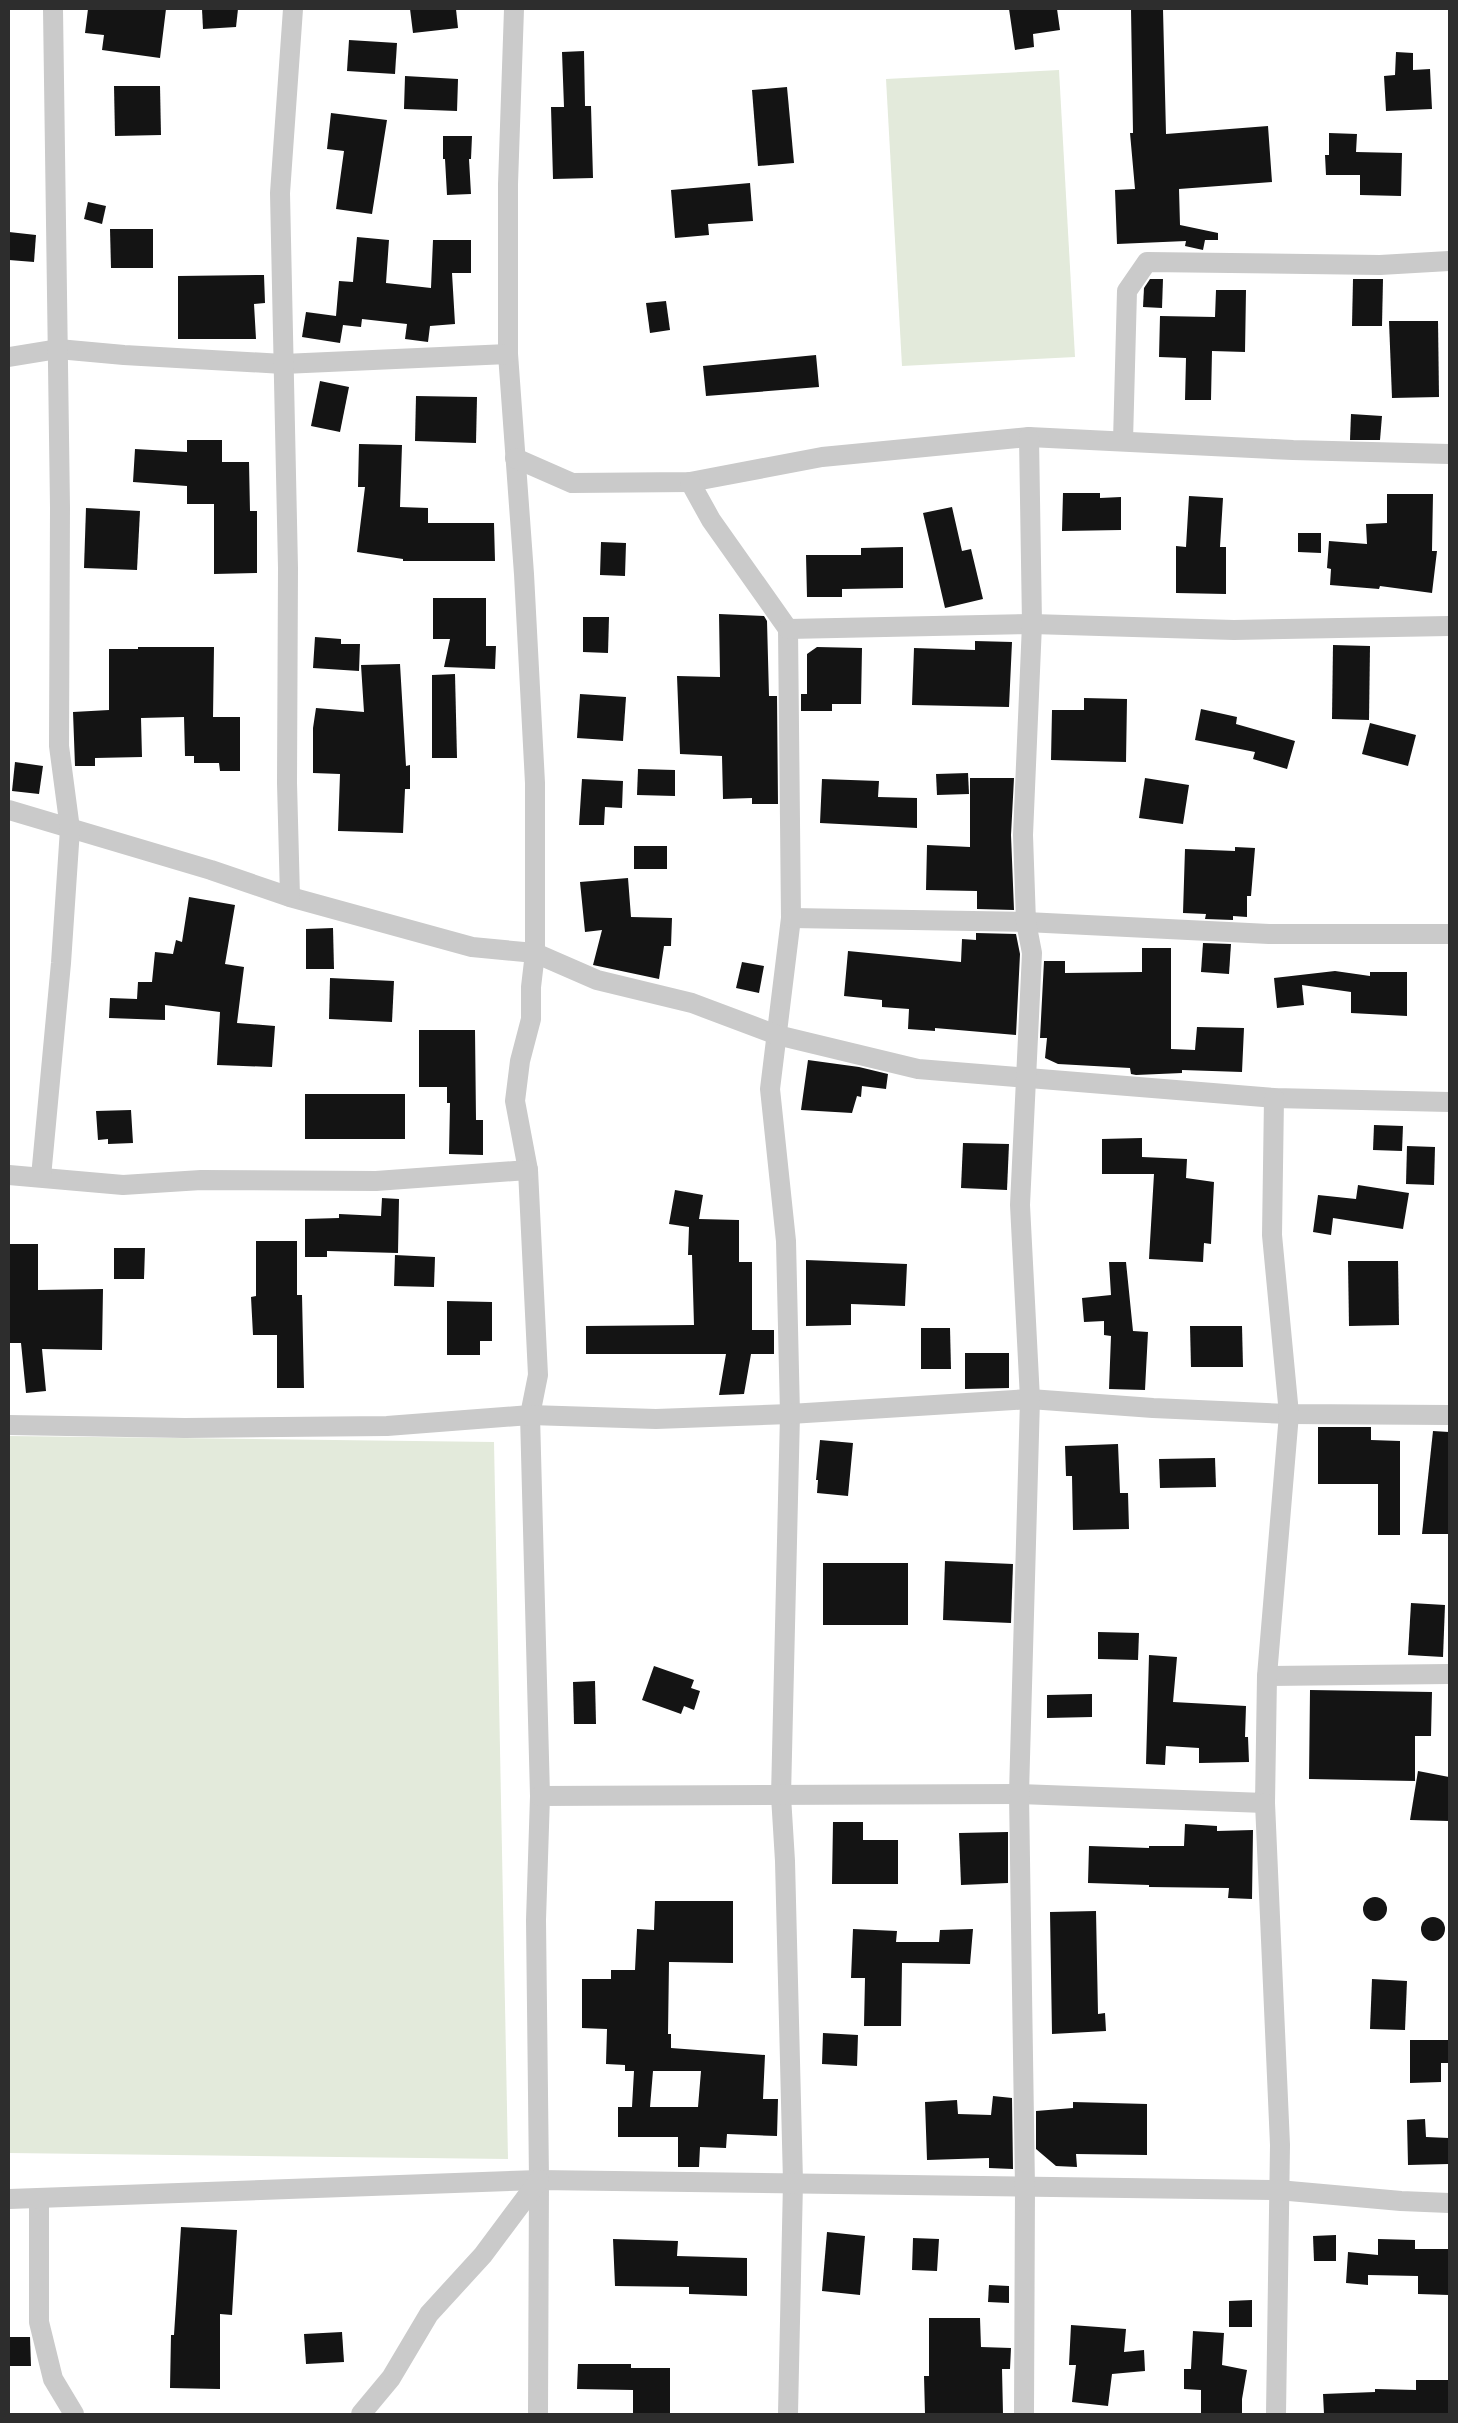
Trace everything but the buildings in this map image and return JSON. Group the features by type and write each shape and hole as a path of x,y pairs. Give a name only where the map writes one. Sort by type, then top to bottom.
{"street":[{"path":"41,1177 61,963 70,829 59,746 60,507 53,9"},
{"path":"290,897 286,783 288,568 280,193 292,9"},
{"path":"514,9 508,184 508,354 524,574 535,783 535,953 531,987 531,1019 520,1061 515,1100 528,1170 538,1375 530,1415 540,1796 536,1920 540,2180 538,2414"},
{"path":"1123,441 1127,291 1147,262 1380,265 1449,261"},
{"path":"9,357 58,349 124,356 283,364 508,354"},
{"path":"515,458 572,483 690,482 822,457 1029,437 1293,450 1449,454"},
{"path":"1024,2414 1025,2186 1019,1794 1030,1399 1020,1205 1032,953 1026,922 1023,835 1032,624 1029,437"},
{"path":"690,482 716,527 788,629 791,918 770,1089 786,1241 790,1414 781,1796 785,1861 793,2182 788,2414"},
{"path":"788,629 1032,624 1234,630 1449,626"},
{"path":"9,810 211,870 290,897 472,947 535,953 597,980 692,1003 777,1035 918,1069 1274,1098 1449,1102"},
{"path":"791,918 1026,922 1269,934 1449,934"},
{"path":"1274,1098 1272,1235 1289,1414 1267,1676 1265,1803 1280,2145 1276,2414"},
{"path":"9,1174 123,1185 201,1180 376,1181 528,1170"},
{"path":"9,1425 185,1428 387,1426 530,1415 656,1419 790,1414 1030,1399 1153,1408 1289,1414 1449,1416"},
{"path":"1267,1676 1449,1674"},
{"path":"540,1796 1019,1794 1265,1803"},
{"path":"361,2414 391,2378 429,2314 483,2255 540,2180"},
{"path":"9,2199 540,2180 1278,2190 1401,2201 1449,2203"},
{"path":"39,2198 39,2322 53,2379 74,2414"}],"green space":[{"path":"1059,70 1075,357 902,366 886,79"},
{"path":"9,1436 494,1442 508,2159 9,2153"}]}
